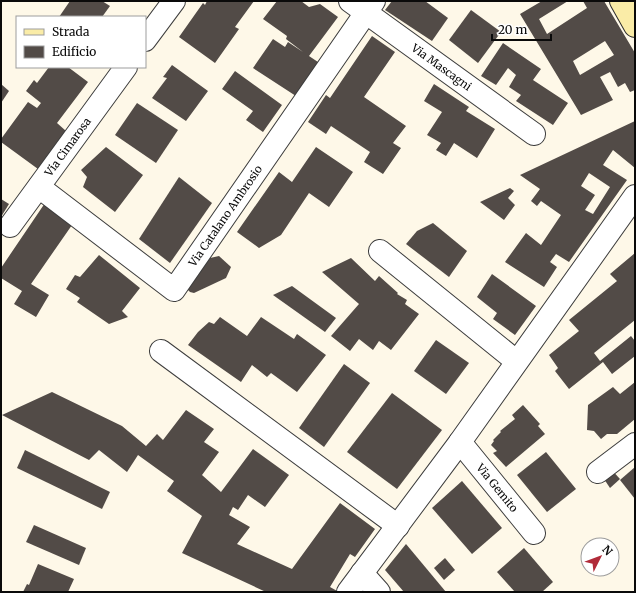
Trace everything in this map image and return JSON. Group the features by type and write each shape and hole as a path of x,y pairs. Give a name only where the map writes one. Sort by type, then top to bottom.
{"street":[{"path":"146,39 174,1"},
{"name":"Via Mascagni","path":"364,5 534,134"},
{"name":"Via Catalano Ambrosio","path":"39,186 174,290 364,5"},
{"name":"Via Cimarosa","path":"10,226 125,68"},
{"path":"348,592 460,442 516,361 635,196"},
{"path":"380,251 516,361"},
{"path":"161,350 398,526"},
{"name":"Via Gemito","path":"460,442 534,533"},
{"path":"598,472 635,444"},
{"path":"362,572 379,592"}],"building":[{"path":"70,1 102,1 110,6 103,16 60,16"},
{"path":"207,1 254,1 235,27 239,29 215,63 179,37 203,3 205,5"},
{"path":"277,1 301,1 309,7 320,4 338,17 309,56 324,66 299,98 253,68 273,39 285,47 288,42 303,52 286,39 287,36 263,19"},
{"path":"392,1 425,1 448,18 432,41 385,10"},
{"path":"542,1 568,1 539,19 547,34 587,8 583,1 604,1 635,53 635,90 630,92 625,83 618,87 610,72 600,77 613,100 581,115 520,14","holes":["605,41 614,55 580,75 573,61"]},
{"path":"471,10 501,32 478,63 449,40"},
{"path":"372,36 395,52 364,97 406,126 393,143 401,148 383,174 364,162 370,152 331,126 326,134 308,122 326,95 330,98"},
{"path":"503,43 541,69 533,80 568,103 553,125 516,101 521,95 509,87 516,75 508,68 496,85 481,76"},
{"path":"172,65 208,91 186,121 152,98 167,78 163,77"},
{"path":"48,68 69,68 88,82 57,123 66,131 38,169 1,142 1,139 28,102 37,108 41,103 26,91 34,80 37,83"},
{"path":"235,71 282,105 263,132 246,120 253,111 222,89"},
{"path":"1,84 9,91 1,103"},
{"path":"434,84 469,107 466,111 495,129 477,158 454,143 446,156 436,150 441,143 427,135 442,112 424,101"},
{"path":"137,103 178,130 156,163 115,135"},
{"path":"635,121 635,168 613,150 603,165 627,180 569,262 556,254 550,262 557,267 544,287 505,262 526,233 541,245 561,215 541,201 537,206 531,201 540,189 520,175","holes":["589,173 610,187 593,214 585,210 595,195 581,186"]},
{"path":"106,147 143,175 115,212 83,187 87,177 81,170"},
{"path":"316,147 353,172 329,207 309,193 281,235 259,248 237,232 279,172 292,182"},
{"path":"179,177 212,203 170,263 139,239"},
{"path":"510,188 514,191 508,198 515,205 504,220 480,202"},
{"path":"1,199 9,204 1,217"},
{"path":"45,203 72,225 31,284 49,295 36,317 14,304 22,291 1,278 1,268"},
{"path":"433,223 467,251 449,277 406,244 417,231"},
{"path":"635,253 635,320 594,353 600,361 631,336 635,341 635,356 612,374 603,362 569,389 555,371 558,368 549,355 579,331 569,320 617,281 610,274"},
{"path":"99,255 140,288 122,311 128,317 109,324 77,302 80,298 66,289 75,275 80,277"},
{"path":"219,256 231,267 226,278 194,293 190,292 187,289 189,284 210,258"},
{"path":"351,258 375,281 379,276 398,293 397,294 407,300 405,304 419,314 391,350 379,341 373,350 359,339 350,351 331,336 359,304 322,272"},
{"path":"492,274 536,306 515,335 493,319 497,313 477,297"},
{"path":"292,286 336,318 325,332 273,295"},
{"path":"220,317 247,336 261,317 294,339 297,334 326,355 297,392 271,373 267,377 252,365 241,382 188,345 198,332 209,322 214,324"},
{"path":"436,340 469,363 446,394 414,371"},
{"path":"344,364 370,383 324,447 299,428"},
{"path":"635,382 635,419 617,434 607,434 601,439 594,431 587,430 588,405 613,387 620,394"},
{"path":"52,392 122,426 146,446 157,434 163,440 186,410 214,429 204,442 219,452 202,475 221,492 253,449 289,475 265,507 248,495 238,510 233,507 229,515 250,527 237,544 292,569 340,503 375,529 355,557 350,554 330,587 339,592 266,592 182,553 202,516 167,491 174,481 138,455 127,472 99,450 89,460 2,415"},
{"path":"392,393 442,430 397,489 347,452"},
{"path":"523,405 540,424 538,426 545,434 506,467 493,453 497,451 491,445 494,441 493,440 501,432 500,431 515,419 512,415"},
{"path":"25,450 110,492 102,509 17,468"},
{"path":"546,452 576,489 547,512 517,475"},
{"path":"635,467 635,499 620,480"},
{"path":"610,468 620,479 610,488 602,476"},
{"path":"462,481 502,528 472,554 432,508"},
{"path":"34,525 86,548 79,565 26,542"},
{"path":"406,544 446,592 404,592 385,570"},
{"path":"524,548 553,582 542,592 515,592 497,572"},
{"path":"445,558 455,570 444,580 434,568"},
{"path":"38,564 74,579 68,592 23,592 27,584 29,585"}]}
